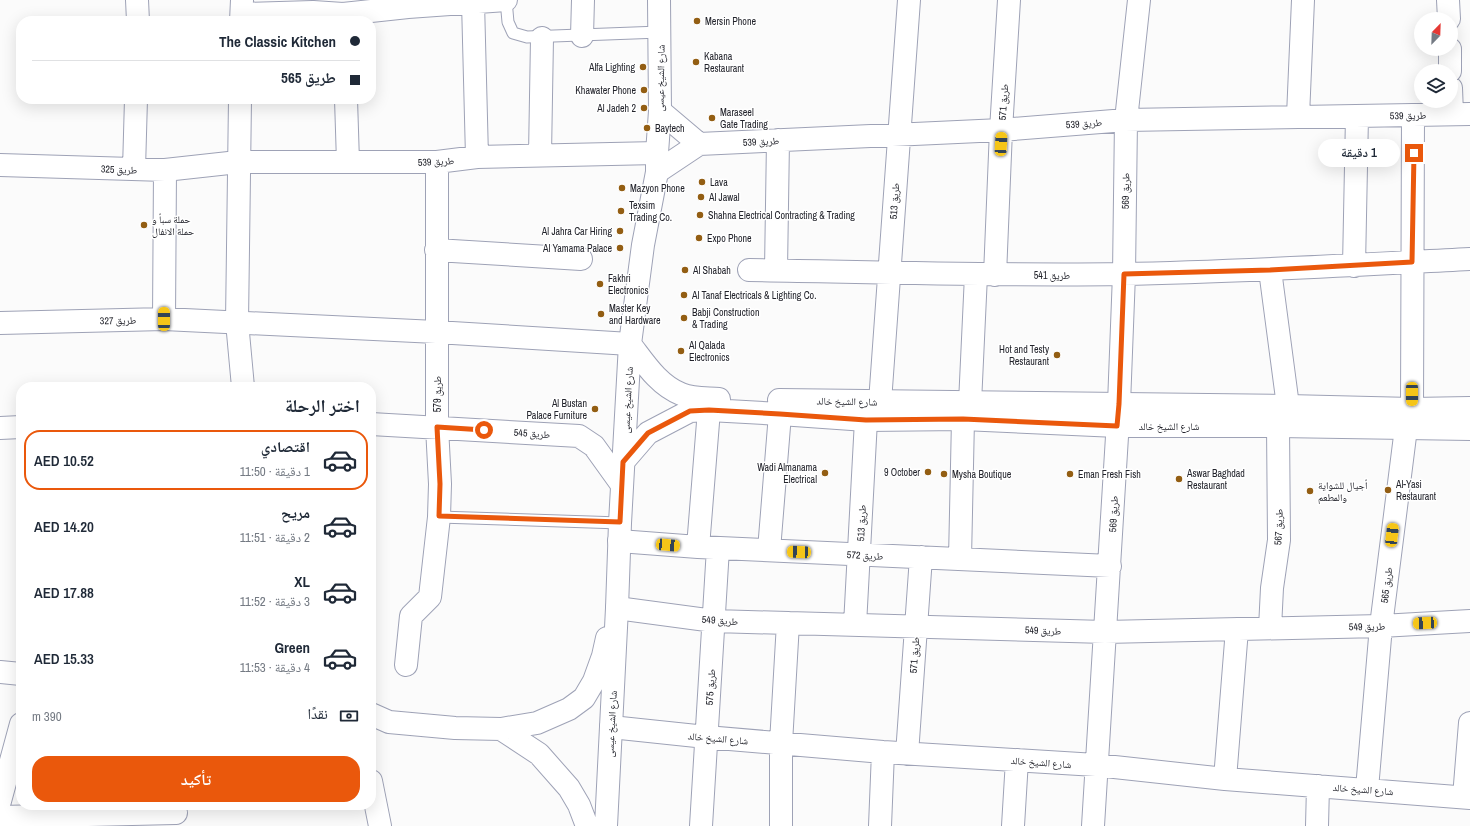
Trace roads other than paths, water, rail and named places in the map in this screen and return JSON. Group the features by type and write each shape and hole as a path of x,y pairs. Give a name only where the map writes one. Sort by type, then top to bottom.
{"street":[{"path":"138,0 138,16"},
{"path":"349,16 408,3 506,0"},
{"path":"582,36 583,0"},
{"name":"شارع الشيخ عيسى","path":"606,826 617,608 619,532 630,344 643,245 657,163 660,111 659,0"},
{"name":"طريق 513","path":"880,402 909,0"},
{"name":"طريق 571","path":"960,559 967,411 985,275 1001,130 1010,0"},
{"name":"طريق 569","path":"1093,826 1119,404 1124,274 1126,120 1139,0"},
{"path":"1298,116 1303,0"},
{"path":"1448,0 1449,12"},
{"path":"473,2 477,157"},
{"path":"242,12 313,12 338,16"},
{"path":"540,155 542,38"},
{"path":"134,169 136,104"},
{"path":"240,104 237,322 243,382"},
{"path":"346,104 348,162"},
{"path":"657,163 699,144 660,111"},
{"name":"طريق 539","path":"699,144 1001,130 1126,120 1461,114"},
{"name":"طريق 565","path":"1367,789 1381,626 1409,419 1414,115"},
{"path":"1354,266 1357,116"},
{"path":"776,270 778,140"},
{"name":"طريق 539","path":"238,162 437,162 477,157 540,155 657,163"},
{"name":"طريق 325","path":"0,165 165,170 238,162"},
{"name":"طريق 579","path":"406,665 410,616 430,597 439,516 440,484 437,427 436,332 437,162"},
{"path":"164,319 165,170"},
{"path":"436,250 580,259"},
{"name":"طريق 541","path":"749,270 985,275 1124,274 1270,270 1470,259"},
{"path":"1270,270 1288,406"},
{"name":"طريق 327","path":"0,323 164,319 436,332 630,344"},
{"name":"شارع الشيخ خالد","path":"630,344 665,386 682,394 704,398 880,402 1117,426 1278,426 1409,419 1470,408"},
{"name":"شارع الشيخ خالد","path":"623,462 648,433 690,411 709,410 866,420 967,411 1119,404 1288,406 1409,419 1470,429"},
{"name":"طريق 575","path":"701,826 714,621 708,548 709,410"},
{"path":"769,550 780,414"},
{"name":"طريق 513","path":"855,625 866,420"},
{"name":"طريق 545","path":"376,424 579,436 594,446 622,485"},
{"name":"طريق 567","path":"1270,628 1272,588 1279,540 1278,426"},
{"path":"0,428 16,427"},
{"name":"طريق 572","path":"619,532 708,548 1110,566"},
{"name":"طريق 571","path":"907,754 921,557"},
{"path":"376,716 389,722 455,728 501,729 537,723 569,709 584,698 594,681 617,608"},
{"name":"طريق 549","path":"617,608 714,621 1105,632 1381,626 1470,621"},
{"path":"781,826 781,743 788,623"},
{"path":"1225,779 1237,629"},
{"path":"0,672 16,674"},
{"path":"1467,798 1470,723"},
{"name":"شارع الشيخ خالد","path":"611,727 706,737 907,754 1096,765 1225,779 1467,798"},
{"path":"501,729 539,754 564,782 579,805 587,826"},
{"path":"0,801 8,748 16,733"},
{"path":"880,826 883,752"},
{"path":"1014,826 1017,760"},
{"path":"1317,826 1318,786"},
{"path":"376,806 380,826"},
{"path":"0,817 176,815"}],"lane":[{"path":"506,0 508,22 513,33 527,38 660,32"},
{"path":"439,516 619,532"}],"place":[{"name":"Mersin Phone","path":"697,21"},
{"name":"Kabana Restaurant","path":"696,62"},
{"name":"Alfa Lighting","path":"643,67"},
{"name":"Khawater Phone","path":"644,90"},
{"name":"Al Jadeh 2","path":"644,108"},
{"name":"Maraseel Gate Trading","path":"712,118"},
{"name":"Baytech","path":"647,128"},
{"name":"Lava","path":"702,182"},
{"name":"Mazyon Phone","path":"622,188"},
{"name":"Al Jawal","path":"701,197"},
{"name":"Texsim Trading Co.","path":"621,211"},
{"name":"Shahna Electrical Contracting & Trading","path":"700,215"},
{"name":"حملة سبأ و حملة الانفال","path":"144,225"},
{"name":"Al Jahra Car Hiring","path":"620,231"},
{"name":"Expo Phone","path":"699,238"},
{"name":"Al Yamama Palace","path":"620,248"},
{"name":"Al Shabah","path":"685,270"},
{"name":"Fakhri Electronics","path":"600,284"},
{"name":"Al Tanaf Electricals & Lighting Co.","path":"684,295"},
{"name":"Master Key and Hardware","path":"601,314"},
{"name":"Babji Construction & Trading","path":"684,318"},
{"name":"Al Qalada Electronics","path":"681,351"},
{"name":"Hot and Testy Restaurant","path":"1057,355"},
{"name":"Al Bustan Palace Furniture","path":"595,409"},
{"name":"9 October","path":"928,472"},
{"name":"Wadi Almanama Electrical","path":"825,473"},
{"name":"Mysha Boutique","path":"944,474"},
{"name":"Eman Fresh Fish","path":"1070,474"},
{"name":"Aswar Baghdad Restaurant","path":"1179,479"},
{"name":"Al-Yasi Restaurant","path":"1388,490"},
{"name":"أجيال للشواية والمطعم","path":"1310,491"}]}
